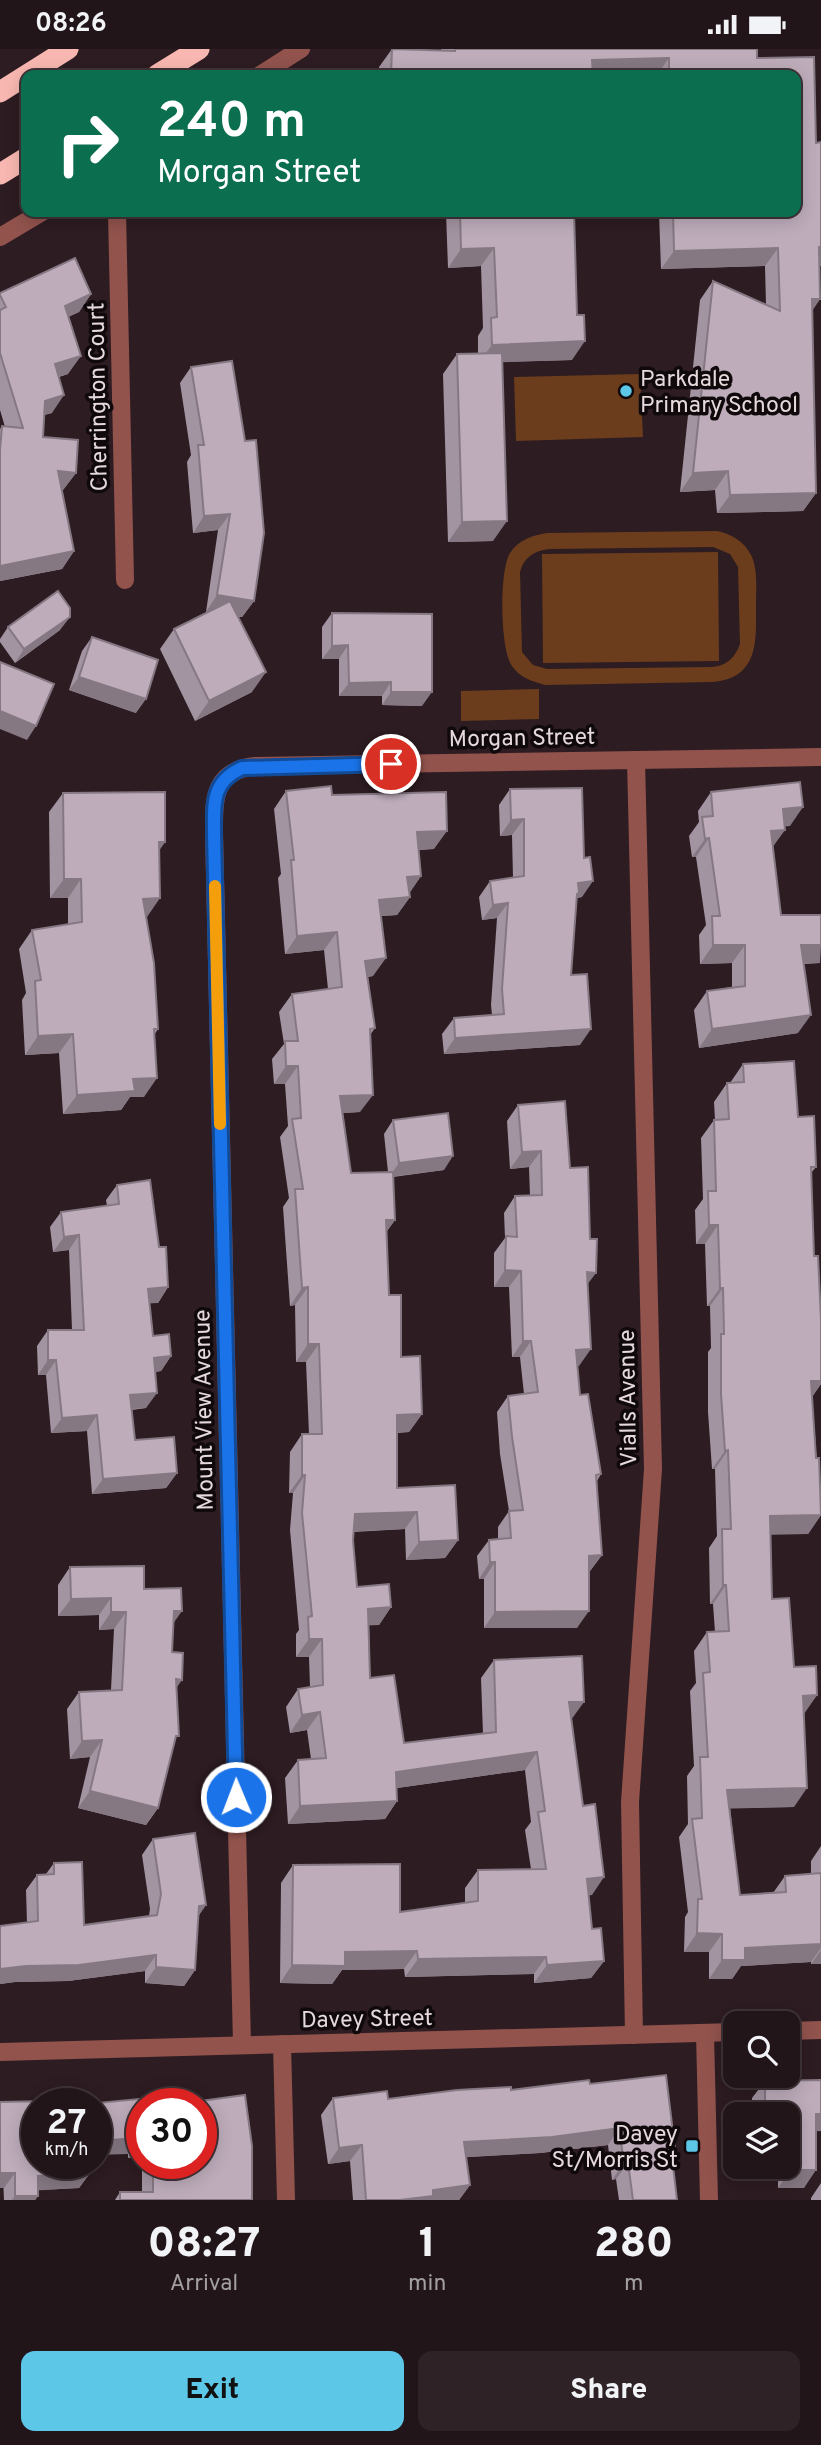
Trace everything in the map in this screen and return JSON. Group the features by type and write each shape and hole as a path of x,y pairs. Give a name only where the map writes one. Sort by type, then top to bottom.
{"highway":[{"path":"35,70 68,49"},
{"path":"165,70 199,49"},
{"path":"0,92 21,79"},
{"path":"0,174 21,161"}],"street":[{"path":"268,70 301,49"},
{"path":"0,237 34,217"},
{"name":"Cherrington Court","path":"117,217 125,580"},
{"name":"Morgan Street","path":"226,777 242,768 255,766 821,757"},
{"name":"Vialls Avenue","path":"634,2035 630,1801 653,1478 636,760"},
{"name":"Mount View Avenue","path":"226,777 215,796 214,834 242,2045"},
{"path":"800,2031 821,2030"},
{"name":"Davey Street","path":"0,2052 723,2032"},
{"path":"705,2033 709,2200"},
{"path":"282,2044 286,2200"}],"shaded area":[{"path":"640,374 643,437 516,441 514,377"},
{"path":"717,531 737,539 751,555 756,572 755,643 747,665 740,673 728,679 713,682 545,685 523,676 512,666 505,644 502,610 506,562 517,545 536,535","holes":["713,547 730,554 738,567 740,644 733,657 722,665 547,669 533,665 522,652 520,572 524,562 534,553 549,549"]},
{"path":"718,552 719,661 543,663 542,554"},
{"path":"539,689 539,719 461,721 461,691"}],"building":[{"path":"392,49 757,49 757,58 814,57 816,143 821,142 820,299 812,299 816,493 730,495 728,471 693,473 713,281 780,311 778,248 674,251 673,217 801,217 801,70 669,70 669,58 592,60 593,70 391,70"},
{"path":"460,217 574,217 577,315 584,315 585,341 492,345 491,318 497,317 494,248 461,249"},
{"path":"75,258 91,294 65,306 81,356 55,364 64,395 45,401 43,437 78,440 76,473 58,471 74,551 0,566 2,426 23,428 0,353 0,310 6,307 0,293"},
{"path":"502,353 507,521 462,522 457,354"},
{"path":"232,361 245,441 256,440 264,533 254,601 217,595 230,514 204,516 198,445 204,445 191,367"},
{"path":"58,591 70,608 70,617 24,649 8,627"},
{"path":"230,601 266,672 209,701 174,629"},
{"path":"332,613 432,614 432,692 391,692 391,682 349,683 348,645 332,646"},
{"path":"92,637 158,660 146,699 79,677"},
{"path":"0,662 54,684 36,726 0,711"},
{"path":"800,782 803,807 783,809 785,830 771,831 781,915 821,915 821,945 801,945 811,1015 712,1029 707,991 745,986 745,945 713,945 712,916 720,916 709,838 705,839 702,817 713,816 711,792"},
{"path":"331,786 332,795 446,792 447,831 417,832 421,876 407,877 410,897 379,900 386,958 365,961 375,1028 370,1029 373,1095 340,1096 351,1173 393,1172 395,1220 386,1220 389,1295 401,1295 401,1357 420,1356 422,1414 397,1415 397,1488 455,1485 458,1540 419,1542 417,1512 355,1514 353,1540 357,1587 389,1584 391,1607 368,1609 370,1678 394,1675 404,1743 496,1732 494,1660 582,1656 584,1702 569,1702 583,1806 595,1804 604,1877 587,1879 592,1929 601,1928 604,1961 547,1965 546,1957 418,1959 417,1951 345,1952 345,1966 292,1965 293,1865 400,1864 400,1912 478,1901 478,1870 546,1869 538,1812 545,1811 537,1752 396,1772 397,1801 300,1806 298,1760 326,1758 320,1712 302,1715 298,1689 323,1685 322,1639 309,1639 308,1617 312,1616 302,1513 305,1475 302,1475 302,1434 322,1434 319,1344 308,1344 308,1287 302,1288 295,1189 303,1189 292,1119 301,1118 298,1066 286,1066 285,1041 298,1041 292,994 342,987 337,932 297,936 291,860 294,860 286,791"},
{"path":"582,788 584,858 590,857 593,881 578,883 571,975 587,974 591,1029 455,1038 454,1018 504,1014 502,989 508,903 493,905 490,881 524,876 524,819 511,820 510,789"},
{"path":"165,792 165,842 159,842 160,898 143,899 154,963 158,1029 154,1029 157,1078 133,1079 135,1091 77,1095 73,1034 38,1036 35,981 41,980 32,930 82,922 81,879 64,879 63,793"},
{"path":"794,1061 798,1117 814,1116 816,1167 811,1167 814,1256 818,1256 821,1320 821,1381 811,1381 816,1458 819,1458 821,1515 770,1516 772,1599 789,1598 794,1667 816,1666 817,1695 803,1696 807,1788 727,1790 740,1895 786,1892 785,1876 821,1873 821,1944 745,1948 745,1960 722,1960 722,1934 697,1933 698,1899 702,1899 692,1819 702,1818 700,1757 708,1757 703,1673 710,1672 707,1632 729,1631 726,1585 723,1585 722,1529 731,1529 728,1450 725,1451 721,1394 723,1288 720,1288 718,1225 709,1225 708,1191 716,1191 714,1120 729,1119 727,1083 744,1082 743,1064"},
{"path":"565,1101 570,1168 588,1167 590,1239 597,1239 596,1273 587,1272 591,1349 576,1350 580,1395 588,1394 601,1474 596,1475 602,1555 589,1556 589,1611 495,1612 495,1562 490,1562 489,1540 511,1538 509,1511 523,1510 508,1396 538,1392 531,1341 523,1341 521,1271 505,1270 506,1236 517,1237 515,1196 542,1195 541,1151 522,1152 518,1105"},
{"path":"448,1113 453,1156 399,1163 393,1120"},
{"path":"150,1180 159,1247 166,1247 168,1287 148,1289 153,1336 169,1334 171,1356 154,1358 157,1393 130,1395 135,1440 174,1437 177,1473 103,1479 97,1415 62,1418 56,1360 48,1360 48,1330 84,1330 79,1235 64,1237 61,1212 119,1204 117,1185"},
{"path":"144,1566 144,1589 181,1588 182,1611 174,1611 172,1652 183,1653 182,1680 176,1679 179,1736 176,1736 158,1808 90,1791 102,1740 82,1741 79,1692 122,1690 126,1612 111,1612 111,1598 71,1599 70,1567"},
{"path":"195,1833 206,1905 199,1906 195,1970 156,1967 156,1955 79,1965 0,1969 0,1926 38,1921 37,1875 54,1874 54,1863 82,1862 84,1925 157,1915 161,1894 153,1839"},
{"path":"666,2075 676,2157 672,2157 677,2200 633,2200 628,2163 624,2163 619,2128 552,2137 464,2142 470,2185 433,2190 433,2196 400,2200 366,2200 362,2145 339,2148 333,2098 387,2091 388,2099 457,2090 511,2087 511,2090 589,2080 590,2084"},
{"path":"800,2080 821,2080 821,2114 816,2114 816,2170 800,2170 800,2102 765,2102 765,2088 800,2088"},
{"path":"245,2095 252,2146 252,2200 120,2200 120,2192 153,2192 153,2179 217,2179 217,2099"},
{"path":"126,2100 126,2139 112,2140 112,2102"},
{"path":"0,2102 21,2102 21,2179 38,2179 38,2196 15,2196 15,2173 0,2173"}],"slow traffic":[{"path":"215,886 220,1124"}],"place":[{"name":"Parkdale Primary School","path":"626,391"},
{"name":"Davey St/Morris St","path":"692,2146"}],"route":[{"path":"236,1797 215,796 226,777 242,768 391,764"}]}
